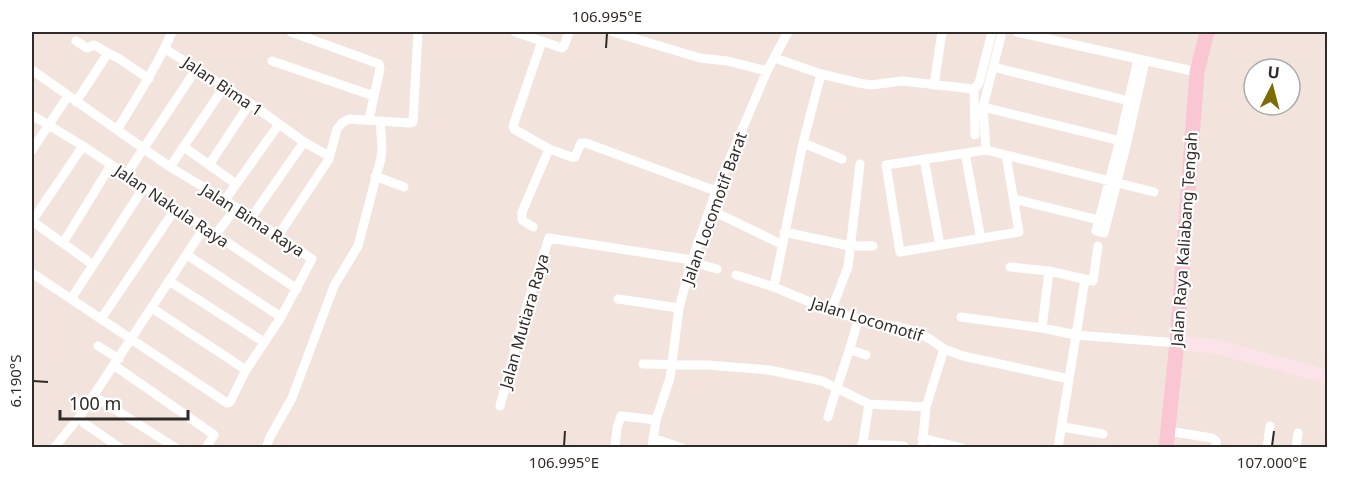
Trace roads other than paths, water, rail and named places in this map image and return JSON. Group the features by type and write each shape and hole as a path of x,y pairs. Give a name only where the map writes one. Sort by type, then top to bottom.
{"main road":[{"name":"Jalan Raya Kaliabang Tengah","path":"1166,447 1177,343 1197,72 1207,32"}],"street":[{"path":"165,51 172,32"},
{"path":"291,32 379,64 380,69 369,119"},
{"path":"278,236 329,159 337,129 343,122 349,119 369,119 413,122 418,32"},
{"path":"515,32 563,47 569,32"},
{"path":"613,32 700,58 727,61 767,71"},
{"name":"Jalan Locomotif Barat","path":"652,443 656,420 672,365 679,308 691,261 717,191 767,71 788,32"},
{"path":"934,85 942,32"},
{"path":"975,135 974,89 979,83 992,32"},
{"path":"986,150 983,107 1002,32"},
{"path":"1017,32 1197,72"},
{"path":"76,41 87,48 94,45 149,79"},
{"path":"543,41 513,126 514,129 549,149 573,157 581,143 586,143 717,191"},
{"name":"Jalan Bima 1","path":"117,130 167,50 328,156"},
{"path":"32,150 48,125 108,53"},
{"path":"775,58 821,74 866,84 895,81 974,89"},
{"path":"1113,181 1104,233 1096,231 1124,141 1142,60"},
{"path":"272,61 374,96"},
{"path":"993,67 1132,102"},
{"path":"126,175 197,68"},
{"name":"Jalan Bima Raya","path":"32,70 170,167 225,200 312,259 281,317 246,370 230,402 226,402 132,339"},
{"path":"774,287 781,244 821,74"},
{"path":"170,167 224,87"},
{"path":"209,165 250,103"},
{"path":"983,107 1124,141"},
{"name":"Jalan Nakula Raya","path":"32,115 83,146 297,289"},
{"path":"266,447 292,398 334,286 358,246 382,147 380,121"},
{"path":"225,200 279,124"},
{"path":"251,218 304,142"},
{"path":"804,143 842,159"},
{"path":"83,146 32,221 92,264"},
{"path":"184,147 236,184"},
{"path":"533,227 522,220 522,212 549,149"},
{"path":"1006,155 1019,232 900,252 886,165 986,150 1113,181 1154,192"},
{"path":"965,153 981,239"},
{"path":"924,159 940,245"},
{"path":"831,311 848,267 860,164"},
{"path":"63,243 111,165"},
{"path":"375,176 404,187"},
{"path":"71,299 144,187"},
{"path":"1014,199 1099,220"},
{"path":"101,319 176,208"},
{"path":"215,235 236,208"},
{"path":"711,210 781,244"},
{"path":"54,447 82,420 94,396 204,228"},
{"path":"784,232 850,246 873,246"},
{"name":"Jalan Mutiara Raya","path":"500,406 528,302 549,238 691,261"},
{"path":"1010,267 1048,270 1091,281 1094,279 1098,246"},
{"path":"187,255 281,317"},
{"path":"691,261 717,269"},
{"path":"1042,328 1048,270"},
{"path":"32,273 132,339"},
{"name":"Jalan Locomotif","path":"736,275 774,287 831,311 885,327 897,326 916,332 944,349 963,356 1069,379"},
{"path":"1059,447 1085,279"},
{"path":"169,281 264,342"},
{"path":"618,299 679,308"},
{"path":"152,308 246,370"},
{"path":"961,317 1077,335 1214,346 1328,377"},
{"path":"828,417 836,387 851,350 858,319"},
{"path":"98,346 212,433 214,435 206,447"},
{"path":"944,349 926,408 922,443 962,447"},
{"path":"851,350 866,355"},
{"path":"643,364 769,370 809,378 836,387 869,404 926,408"},
{"path":"94,396 176,447"},
{"path":"869,404 862,446 904,446"},
{"path":"615,447 621,416 656,420"},
{"path":"82,420 120,447"},
{"path":"1268,447 1270,426"},
{"path":"1063,427 1103,434"},
{"path":"1168,431 1212,438 1216,441 1216,447"},
{"path":"1296,447 1298,433"},
{"path":"652,443 682,447"}]}
